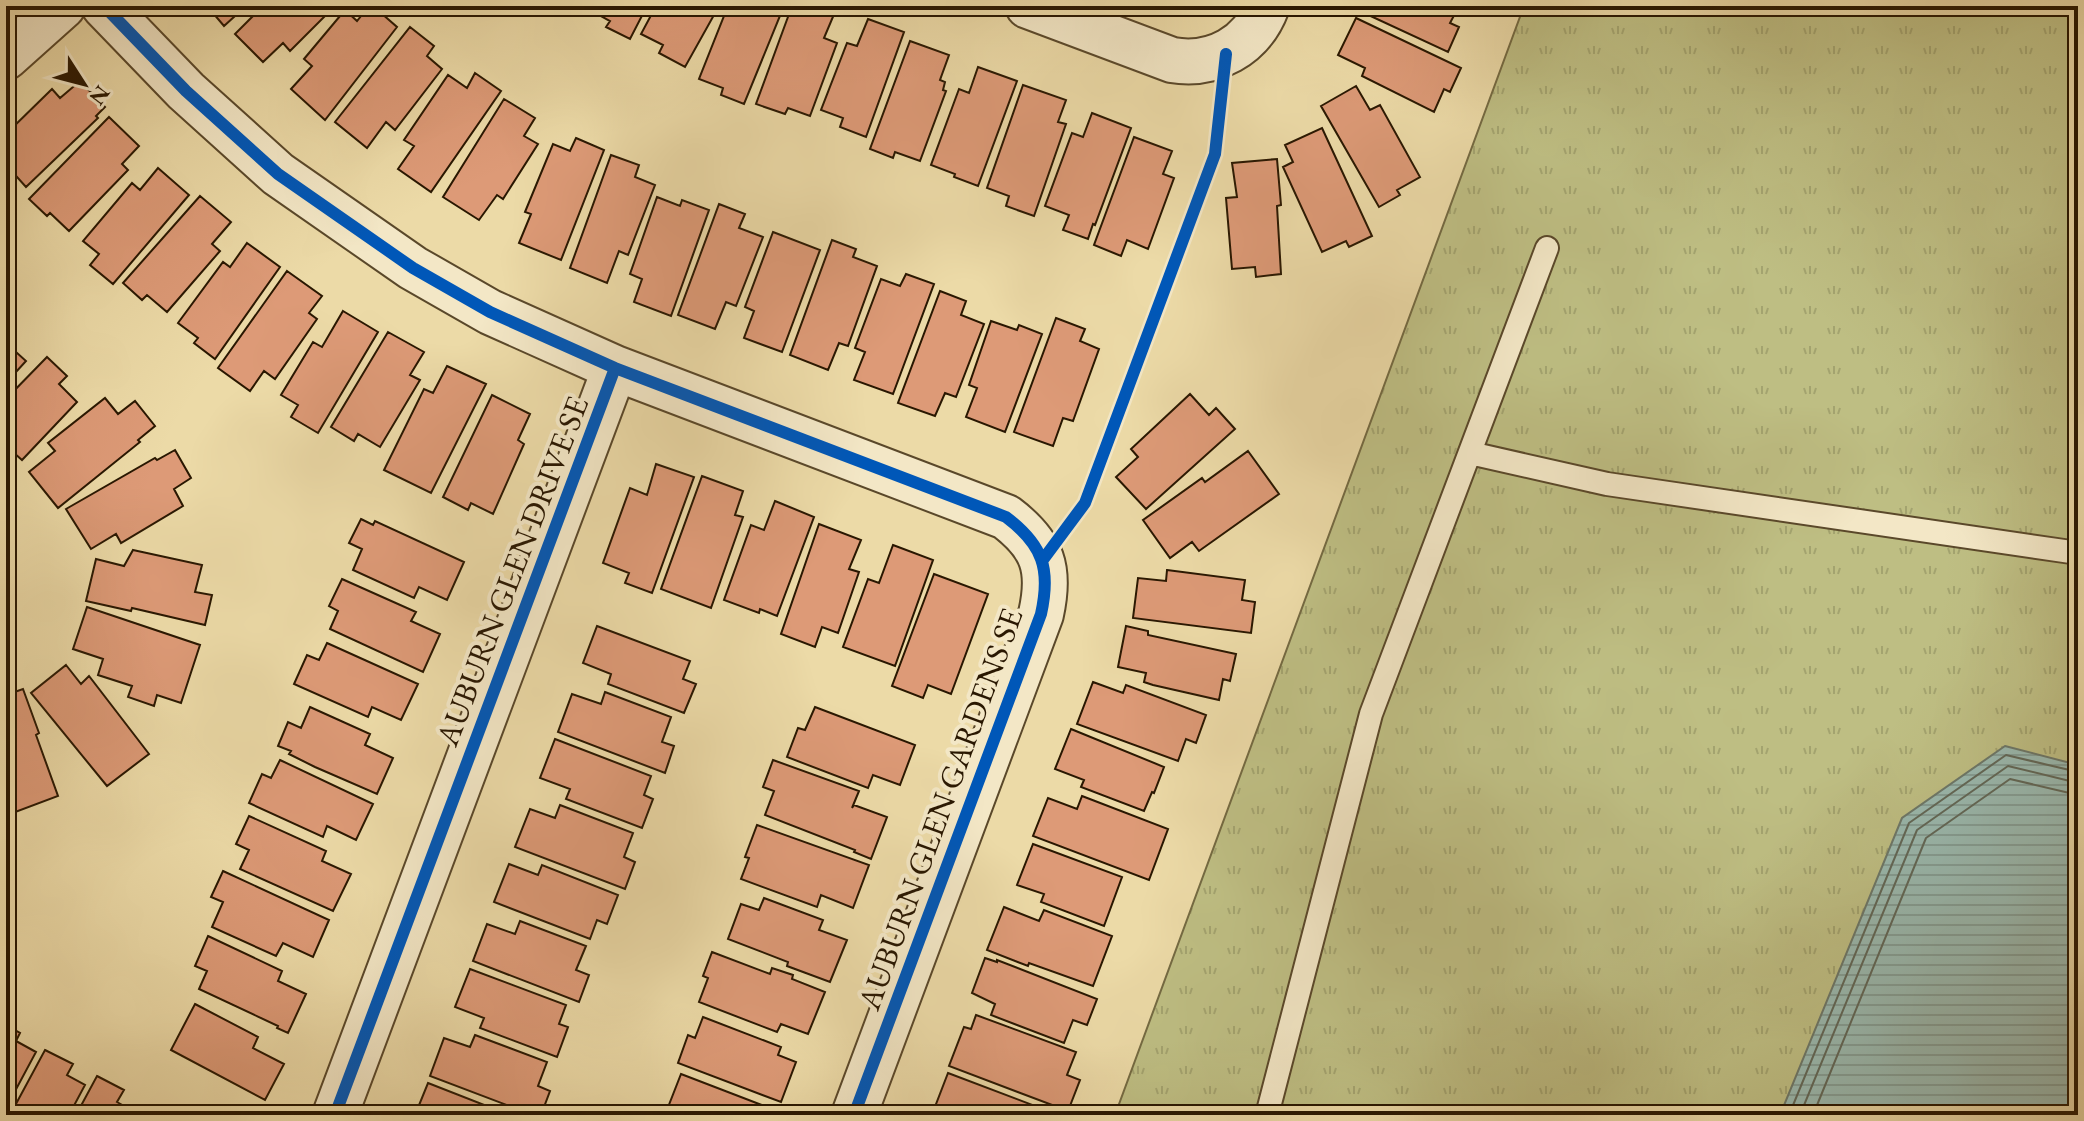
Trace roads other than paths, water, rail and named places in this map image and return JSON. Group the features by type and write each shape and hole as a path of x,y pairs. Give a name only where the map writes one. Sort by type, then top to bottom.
{"street":[{"path":"6,57 63,6"},
{"name":"AUBURN GLEN DRIVE SE","path":"104,6 186,91 278,174 413,268 490,312 615,368 335,1115"},
{"path":"1028,6 1172,60 1185,62 1205,61 1226,54 1245,41 1258,25 1267,6"},
{"name":"AUBURN GLEN GARDENS SE","path":"615,368 1006,517 1025,532 1042,561 1045,577 1041,614 854,1115"}],"lane":[{"path":"1267,1115 1371,714 1547,248"},
{"path":"1470,453 1607,484 2078,551"}],"water":[{"path":"2005,746 2078,765 2078,1115 1780,1115 1902,818"}]}
